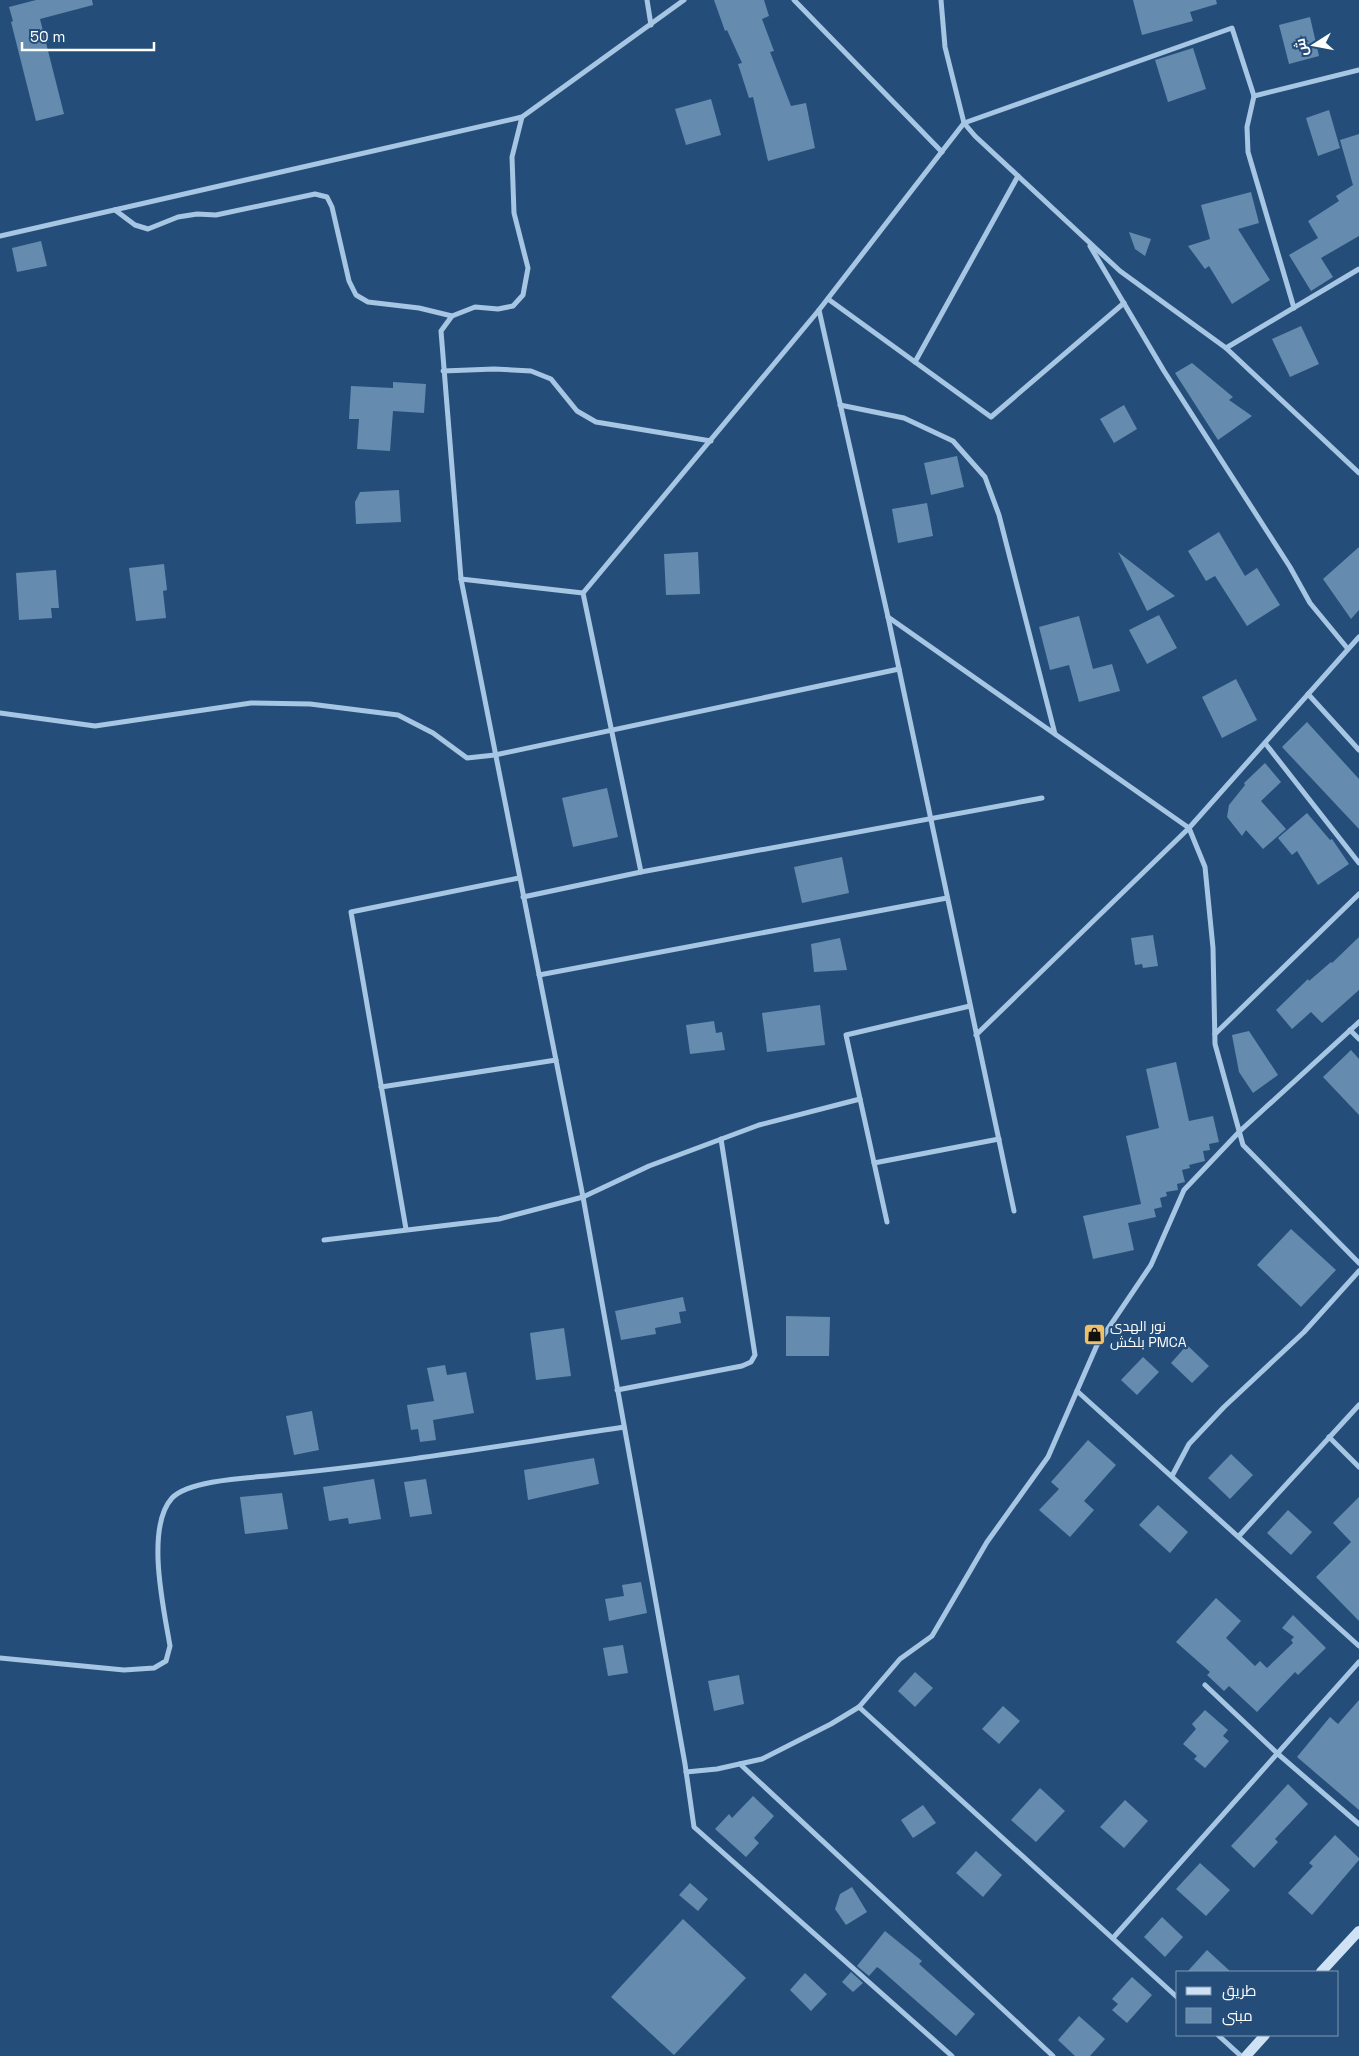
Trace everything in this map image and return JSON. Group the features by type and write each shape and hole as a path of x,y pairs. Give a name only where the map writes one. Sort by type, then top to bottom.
{"street":[{"path":"647,0 652,25"},
{"path":"0,236 522,117 652,25 684,0"},
{"path":"794,0 942,152"},
{"path":"940,0 945,47 964,123 975,136 1120,271 1226,348 1359,473"},
{"path":"584,593 828,299 964,123 1232,28 1254,96 1247,127 1248,152 1294,308"},
{"path":"1254,96 1359,70"},
{"path":"522,117 512,157 514,213 528,268 523,295 513,306 498,309 475,307 452,316 441,330 461,579 583,1197 686,1772 694,1827 952,2056"},
{"path":"916,362 1018,176"},
{"path":"115,210 135,225 148,229 178,217 197,214 216,215 315,194 327,197 332,206 348,281 356,295 368,302 419,308 452,316"},
{"path":"1087,240 1124,304 1310,603 1348,650"},
{"path":"1226,348 1359,269"},
{"path":"828,299 990,417 1124,304"},
{"path":"819,310 888,617 1014,1211"},
{"path":"443,371 494,369 531,371 551,379 577,412 596,422 711,441"},
{"path":"840,405 904,418 953,441 985,477 999,515 1055,734"},
{"path":"461,579 584,593"},
{"path":"584,593 641,872"},
{"path":"888,617 1189,828 1205,867 1214,948 1215,1044 1243,1145 1359,1263"},
{"path":"976,1035 1189,828 1359,637"},
{"path":"0,713 95,726 251,703 310,704 398,715 433,733 467,758 495,755 899,669"},
{"path":"1308,694 1359,750"},
{"path":"1265,743 1359,863"},
{"path":"523,897 641,872 1042,798"},
{"path":"406,1229 351,912 519,878"},
{"path":"1215,1034 1359,894"},
{"path":"539,975 947,898"},
{"path":"887,1222 846,1035 970,1006"},
{"path":"686,1772 762,1760 859,1707 900,1658 932,1636 987,1542 1048,1457 1097,1345 1151,1265 1184,1190 1240,1131 1359,1022"},
{"path":"1350,1030 1359,1039"},
{"path":"381,1087 556,1060"},
{"path":"324,1240 499,1219 583,1197 649,1166 759,1125 860,1099"},
{"path":"617,1390 742,1366 751,1362 755,1355 721,1139"},
{"path":"874,1162 999,1140"},
{"path":"1172,1476 1189,1444 1224,1407 1304,1332 1359,1271"},
{"path":"1077,1391 1359,1646"},
{"path":"1239,1536 1359,1405"},
{"path":"0,1658 124,1670 154,1668 166,1662 170,1646 157,1552 166,1511 172,1498 188,1488 238,1479 352,1468 624,1427"},
{"path":"1330,1437 1359,1467"},
{"path":"1113,1938 1359,1662"},
{"path":"1205,1685 1278,1754 1359,1824"},
{"path":"859,1707 1176,1996"},
{"path":"740,1764 1053,2056"},
{"path":"1322,1971 1359,1931"},
{"path":"1219,2036 1241,2056"},
{"path":"1246,2056 1264,2036"}],"building":[{"path":"36,0 92,0 93,5 40,19 64,114 36,121 11,22 13,21 9,7"},
{"path":"714,0 764,0 769,16 762,19 774,51 770,52 791,106 806,103 815,148 768,161 753,97 749,98 738,64 742,63 727,30 725,31"},
{"path":"1133,0 1216,0 1217,4 1190,12 1193,21 1142,35"},
{"path":"1310,17 1319,56 1289,64 1279,25"},
{"path":"1193,48 1206,89 1168,102 1155,60"},
{"path":"711,99 721,135 686,145 675,109"},
{"path":"1329,110 1340,148 1318,156 1306,118"},
{"path":"1359,134 1359,236 1321,258 1333,277 1311,291 1289,255 1318,238 1308,221 1339,201 1336,196 1353,185 1340,140"},
{"path":"1251,192 1259,223 1238,229 1270,280 1232,304 1209,266 1205,269 1188,246 1210,239 1201,205"},
{"path":"1129,232 1151,239 1145,256 1135,249"},
{"path":"41,241 47,266 17,272 12,248"},
{"path":"1301,326 1319,364 1290,377 1272,339"},
{"path":"1192,363 1233,397 1229,400 1252,416 1218,440 1175,373"},
{"path":"393,382 426,384 424,413 393,411 390,451 357,449 359,419 349,419 351,386 393,388"},
{"path":"1124,405 1137,429 1114,443 1100,419"},
{"path":"957,456 964,487 931,495 924,463"},
{"path":"399,490 401,522 356,524 355,502 360,492"},
{"path":"927,503 933,536 898,543 892,509"},
{"path":"1219,532 1245,576 1257,568 1280,605 1247,626 1215,576 1206,581 1188,551"},
{"path":"1359,547 1359,610 1351,619 1323,579"},
{"path":"698,552 700,594 666,595 664,554"},
{"path":"1118,552 1175,596 1147,611"},
{"path":"164,564 167,590 163,591 166,618 136,621 129,568"},
{"path":"56,570 59,608 51,608 52,618 19,620 16,573"},
{"path":"1159,615 1177,648 1147,664 1129,630"},
{"path":"1079,616 1093,669 1112,664 1120,691 1079,702 1069,665 1050,670 1039,627"},
{"path":"1236,679 1257,720 1222,738 1202,697"},
{"path":"1307,722 1359,779 1359,829 1282,747"},
{"path":"1265,763 1281,782 1261,801 1286,829 1263,849 1246,830 1242,836 1227,817 1229,805 1245,785 1244,783"},
{"path":"607,788 618,837 573,847 562,798"},
{"path":"1307,813 1330,840 1332,839 1349,864 1318,885 1297,851 1292,855 1278,838"},
{"path":"842,857 849,893 802,903 794,867"},
{"path":"1153,935 1158,966 1143,968 1142,964 1135,965 1131,938"},
{"path":"1359,937 1359,990 1322,1023 1311,1012 1292,1029 1276,1010 1308,979 1309,981 1332,963"},
{"path":"840,938 847,970 814,972 811,944"},
{"path":"820,1005 825,1045 767,1052 762,1013"},
{"path":"714,1021 716,1033 722,1032 725,1050 690,1054 686,1025"},
{"path":"1249,1031 1278,1075 1253,1093 1239,1072 1232,1035"},
{"path":"1351,1050 1359,1059 1359,1115 1323,1077"},
{"path":"1176,1062 1189,1121 1213,1116 1219,1142 1209,1144 1210,1150 1203,1151 1205,1161 1189,1165 1190,1168 1182,1170 1185,1182 1177,1184 1178,1190 1166,1192 1167,1196 1160,1198 1162,1207 1154,1209 1156,1217 1128,1223 1134,1250 1093,1259 1083,1216 1141,1204 1126,1136 1159,1128 1146,1069"},
{"path":"1291,1229 1336,1270 1301,1307 1257,1265"},
{"path":"683,1297 686,1311 679,1312 681,1323 655,1328 656,1334 621,1340 615,1311"},
{"path":"786,1316 830,1317 829,1356 786,1356"},
{"path":"564,1328 571,1376 536,1380 530,1333"},
{"path":"1187,1345 1209,1366 1192,1383 1171,1363"},
{"path":"1143,1357 1159,1372 1137,1395 1121,1380"},
{"path":"445,1365 447,1375 466,1372 474,1413 433,1420 436,1440 420,1442 418,1429 411,1430 407,1405 434,1401 427,1368"},
{"path":"312,1411 319,1450 294,1455 286,1416"},
{"path":"1088,1440 1116,1465 1084,1501 1094,1510 1070,1537 1039,1510 1059,1489 1051,1482"},
{"path":"1231,1454 1253,1475 1230,1499 1208,1478"},
{"path":"594,1458 599,1484 528,1500 524,1470"},
{"path":"374,1479 381,1519 349,1524 348,1518 329,1521 323,1487"},
{"path":"426,1479 432,1514 410,1517 404,1482"},
{"path":"282,1493 288,1529 245,1534 240,1497"},
{"path":"1359,1497 1359,1621 1316,1577 1351,1542 1333,1523"},
{"path":"1158,1505 1188,1532 1170,1553 1139,1525"},
{"path":"1288,1510 1312,1532 1291,1555 1267,1533"},
{"path":"641,1582 647,1613 609,1621 605,1599 624,1596 622,1585"},
{"path":"1216,1598 1241,1621 1226,1638 1255,1666 1260,1661 1267,1668 1293,1643 1291,1640 1294,1637 1282,1628 1293,1615 1326,1648 1298,1675 1295,1672 1257,1712 1229,1686 1224,1691 1207,1675 1210,1672 1176,1642"},
{"path":"623,1645 628,1673 608,1676 603,1648"},
{"path":"915,1672 933,1688 915,1707 898,1691"},
{"path":"739,1675 744,1704 714,1711 708,1681"},
{"path":"1359,1700 1359,1810 1297,1757 1330,1717 1338,1724"},
{"path":"1003,1706 1020,1721 999,1744 982,1729"},
{"path":"1205,1710 1228,1730 1223,1736 1229,1741 1205,1768 1194,1759 1197,1756 1183,1744 1196,1729 1192,1724"},
{"path":"1288,1784 1308,1804 1275,1839 1278,1842 1254,1868 1231,1846"},
{"path":"1040,1788 1065,1811 1036,1842 1011,1820"},
{"path":"753,1796 774,1816 754,1838 759,1843 746,1857 715,1829 729,1814 732,1818"},
{"path":"1125,1800 1148,1821 1124,1848 1100,1827"},
{"path":"923,1805 936,1823 913,1838 901,1820"},
{"path":"1335,1835 1359,1860 1312,1915 1288,1893 1313,1866 1309,1863"},
{"path":"976,1851 1002,1875 983,1897 956,1873"},
{"path":"1200,1863 1230,1890 1206,1916 1176,1889"},
{"path":"690,1883 708,1899 698,1911 679,1895"},
{"path":"852,1887 867,1912 846,1925 835,1909 840,1894"},
{"path":"1162,1917 1183,1937 1165,1957 1144,1937"},
{"path":"683,1919 746,1978 674,2055 611,1997"},
{"path":"885,1931 922,1961 919,1964 975,2014 956,2036 880,1969 877,1967 869,1976 857,1966"},
{"path":"1207,1950 1230,1971 1188,1971"},
{"path":"851,1972 863,1983 853,1992 842,1982"},
{"path":"805,1973 827,1994 811,2011 790,1990"},
{"path":"1132,1977 1152,1995 1127,2023 1112,2010 1118,2004 1112,1999"},
{"path":"1079,2016 1105,2039 1090,2056 1075,2056 1058,2040"}],"place":[{"name":"نور الهدى بلكش PMCA","path":"1094,1334"}]}
